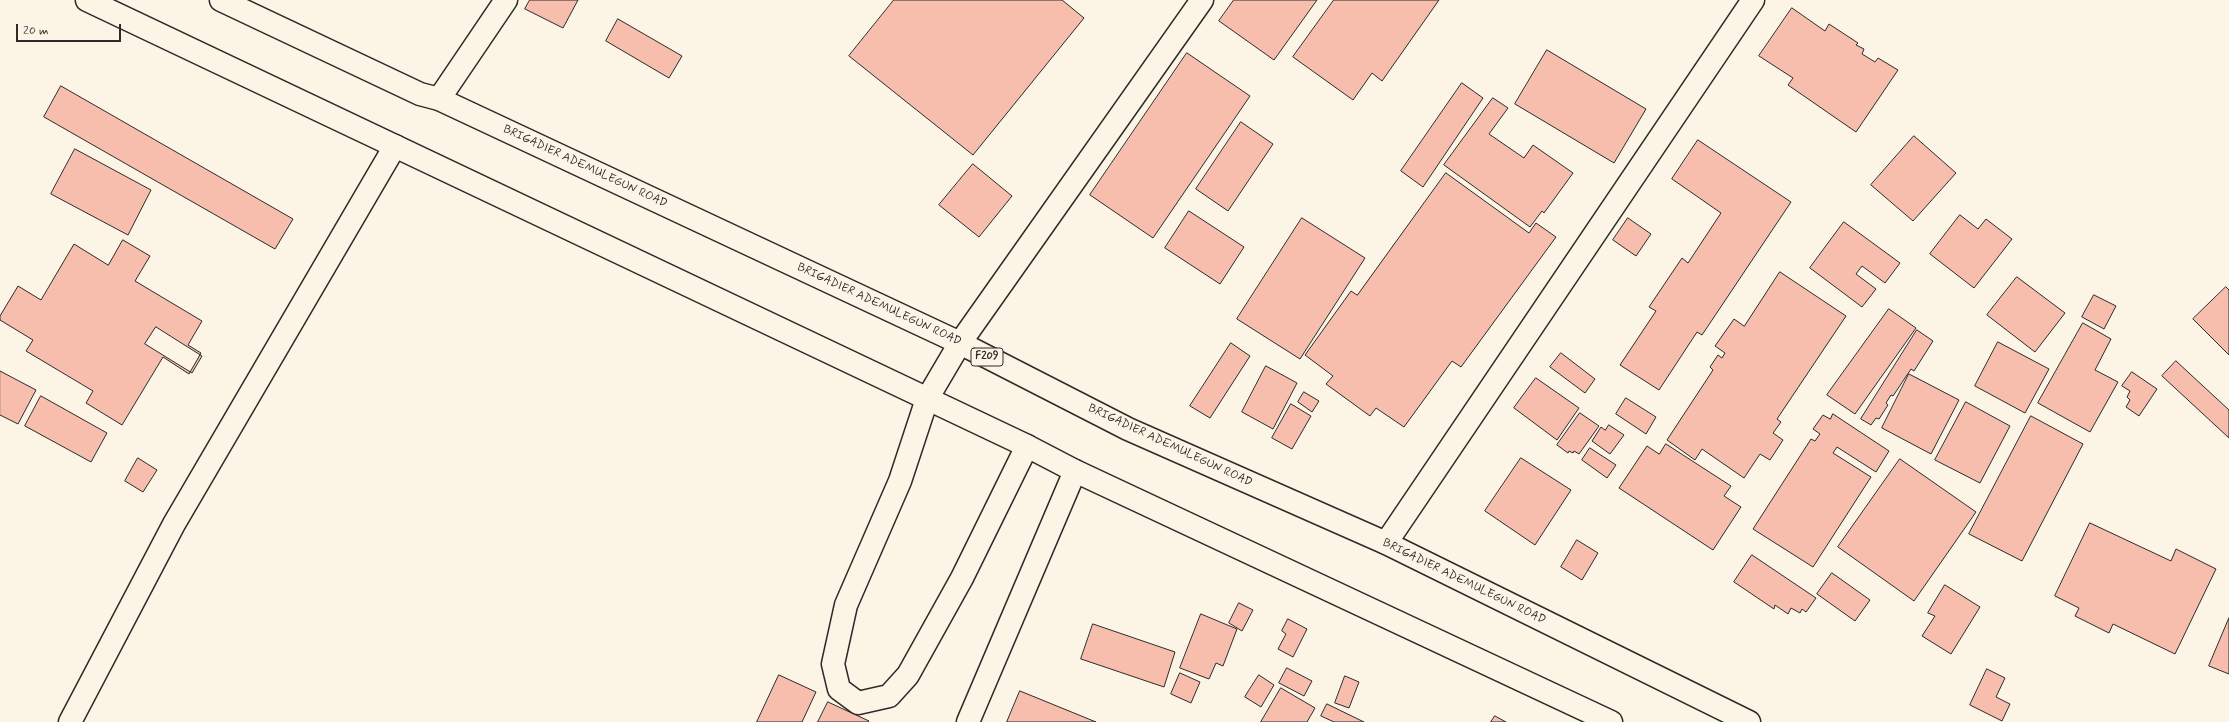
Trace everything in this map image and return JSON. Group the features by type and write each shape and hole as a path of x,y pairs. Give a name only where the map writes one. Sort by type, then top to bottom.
{"main road":[{"path":"87,0 1027,446 1075,471 1611,722"},
{"name":"BRIGADIER ADEMULEGUN ROAD","path":"221,0 420,94 439,99 960,343 1128,430 1386,543 1749,722"},
{"path":"439,99 506,0"},
{"path":"1027,446 962,578 908,675 889,696 858,703 840,689 833,664 846,605 900,481 927,399 960,343 1202,0"},
{"path":"1386,543 1753,0"},
{"path":"70,722 174,524 395,146"},
{"path":"968,722 1075,471"}],"building":[{"path":"530,0 578,0 563,28 525,9"},
{"path":"894,0 1062,0 1084,18 973,155 849,56"},
{"path":"1234,0 1317,0 1274,60 1219,21"},
{"path":"1334,0 1439,0 1382,81 1372,73 1353,100 1293,57"},
{"path":"1792,8 1825,31 1829,24 1858,43 1856,45 1864,49 1862,54 1875,62 1878,58 1898,70 1856,132 1788,85 1793,78 1759,56"},
{"path":"618,19 682,56 669,78 606,41"},
{"path":"1547,50 1646,109 1614,163 1515,104"},
{"path":"1187,53 1250,96 1153,238 1090,195"},
{"path":"1462,83 1483,98 1423,187 1401,171"},
{"path":"61,86 293,219 275,249 44,117"},
{"path":"1493,98 1508,108 1489,134 1524,158 1533,145 1573,173 1544,213 1542,211 1530,227 1444,165"},
{"path":"1241,122 1273,144 1228,211 1196,189"},
{"path":"1914,136 1956,173 1913,221 1871,185"},
{"path":"1698,140 1791,202 1702,335 1697,332 1659,390 1620,365 1656,311 1649,307 1682,258 1688,263 1721,213 1672,179"},
{"path":"75,149 151,190 128,235 51,194"},
{"path":"973,164 1012,196 979,237 939,205"},
{"path":"1446,173 1529,233 1536,223 1556,237 1461,367 1452,361 1404,427 1376,408 1370,416 1326,384 1333,376 1305,355 1351,291 1357,295"},
{"path":"1189,211 1244,247 1220,284 1165,248"},
{"path":"1960,215 1978,229 1986,219 2012,239 1974,288 1930,254"},
{"path":"1302,218 1365,258 1300,359 1237,319"},
{"path":"1628,218 1651,234 1636,256 1613,240"},
{"path":"1844,222 1900,263 1885,283 1862,266 1856,274 1876,289 1862,307 1810,268"},
{"path":"123,240 150,256 135,281 202,321 188,345 201,353 189,374 163,357 122,425 86,403 93,391 26,351 33,340 0,320 0,316 18,286 41,300 74,244 108,265"},
{"path":"1780,272 1846,316 1777,419 1781,422 1773,433 1783,440 1770,460 1760,454 1744,478 1702,449 1695,460 1667,440 1713,370 1710,367 1718,355 1722,358 1725,353 1715,346 1734,319 1744,326"},
{"path":"2017,277 2065,313 2035,352 1987,315"},
{"path":"2226,287 2229,290 2229,355 2193,319"},
{"path":"2094,295 2116,306 2104,329 2082,317"},
{"path":"1889,309 1916,328 1855,414 1827,395"},
{"path":"2083,323 2111,339 2095,370 2118,382 2090,432 2038,403"},
{"path":"156,327 202,356 192,373 145,344"},
{"path":"1917,330 1933,341 1914,371 1911,369 1893,396 1891,395 1886,403 1888,405 1879,419 1876,418 1871,425 1861,419"},
{"path":"1998,342 2049,369 2025,413 1975,386"},
{"path":"1231,343 1250,356 1210,418 1190,406"},
{"path":"1561,353 1595,379 1585,393 1550,367"},
{"path":"2176,361 2229,410 2229,438 2162,376"},
{"path":"1266,366 1297,383 1273,429 1242,412"},
{"path":"0,371 36,390 18,424 0,415"},
{"path":"2132,372 2157,389 2139,416 2126,407 2130,400 2127,397 2130,391 2122,386"},
{"path":"1909,374 1959,400 1931,454 1882,428"},
{"path":"1536,378 1579,408 1557,440 1514,408"},
{"path":"1304,392 1319,401 1312,412 1298,402"},
{"path":"41,396 107,433 91,462 25,426"},
{"path":"1626,398 1656,417 1646,434 1616,414"},
{"path":"1966,402 2010,426 1980,483 1935,460"},
{"path":"1291,404 1311,416 1292,449 1272,438"},
{"path":"1580,413 1599,426 1579,454 1574,451 1573,453 1569,451 1568,453 1557,445"},
{"path":"1833,414 1889,451 1876,472 1837,447 1833,453 1871,477 1813,567 1753,529 1811,439 1815,441 1820,434 1813,429 1823,415 1830,419"},
{"path":"2031,416 2083,444 2022,561 1969,534"},
{"path":"1609,425 1624,435 1610,454 1592,441 1601,427 1605,430"},
{"path":"1666,444 1731,486 1724,496 1741,507 1713,550 1619,488 1647,446 1659,454"},
{"path":"1590,448 1616,465 1607,478 1582,460"},
{"path":"138,458 157,470 143,492 125,481"},
{"path":"1521,458 1571,490 1535,545 1485,511"},
{"path":"1900,459 1976,512 1914,601 1838,547"},
{"path":"2090,523 2171,561 2176,549 2216,569 2175,654 2113,624 2109,633 2075,616 2079,608 2055,596"},
{"path":"1577,540 1598,553 1582,580 1561,567"},
{"path":"1752,555 1816,598 1806,612 1802,609 1800,613 1791,608 1788,614 1775,605 1774,609 1734,582"},
{"path":"1832,573 1870,600 1855,621 1817,594"},
{"path":"1945,585 1980,607 1951,654 1922,636 1935,616 1928,613"},
{"path":"1239,603 1253,610 1242,631 1229,623"},
{"path":"1201,614 1237,629 1223,666 1216,663 1209,679 1180,668"},
{"path":"2229,618 2229,674 2209,666"},
{"path":"1288,619 1307,629 1293,657 1278,649 1286,634 1282,631"},
{"path":"1093,624 1175,652 1164,687 1081,659"},
{"path":"1287,668 1312,681 1304,696 1279,683"},
{"path":"1987,669 2005,678 1996,697 2010,704 2002,721 1970,705"},
{"path":"1180,673 1200,682 1191,703 1171,694"},
{"path":"779,675 816,692 802,722 757,722"},
{"path":"1259,675 1274,685 1261,707 1245,697"},
{"path":"1345,676 1359,682 1349,708 1335,703"},
{"path":"1281,688 1315,708 1307,722 1261,722"},
{"path":"1020,691 1096,722 1007,722"},
{"path":"828,702 869,721 818,722"},
{"path":"1327,704 1364,722 1334,722 1321,716"},
{"path":"1495,716 1506,722 1491,722"}]}
